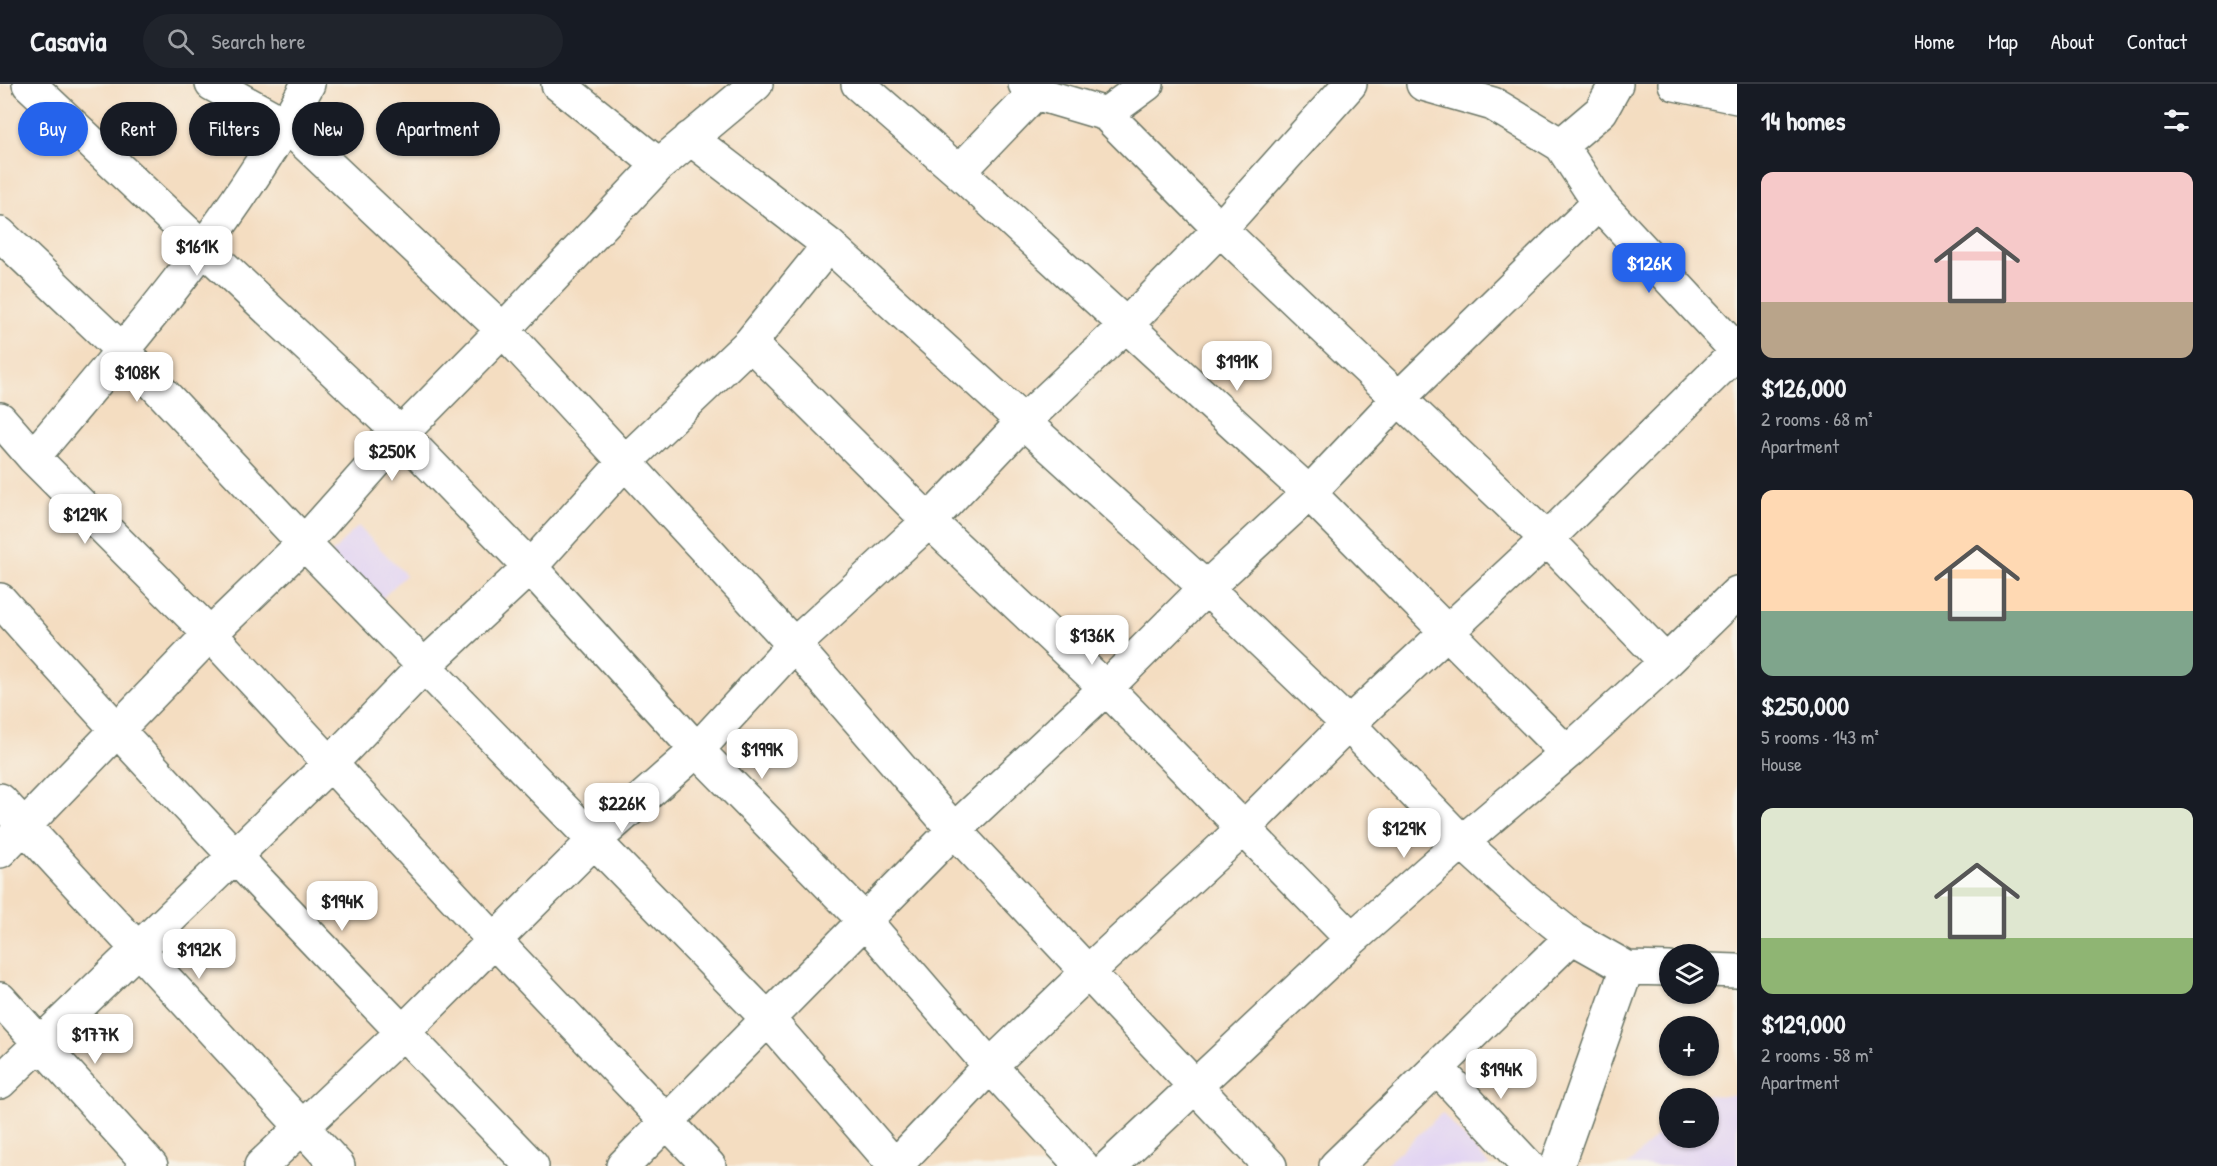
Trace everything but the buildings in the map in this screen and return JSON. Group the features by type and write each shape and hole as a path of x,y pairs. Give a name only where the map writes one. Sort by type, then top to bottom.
{"street":[{"path":"28,84 401,434 530,567 697,750 864,921 990,1066 1082,1166"},
{"path":"212,84 286,125 503,330 794,645 954,830 1270,1166"},
{"path":"33,457 123,351 204,248 286,125 308,84"},
{"path":"558,84 659,165"},
{"path":"0,851 210,634 304,543 401,434 659,165 756,84"},
{"path":"858,84 959,172 1309,493 1567,753"},
{"path":"1106,114 1147,84"},
{"path":"261,1166 403,1032 594,841 697,750 794,645 929,521 1023,422 1126,325 1220,229 1350,84"},
{"path":"0,234 123,351 304,543 768,1019 895,1166 990,1066 1244,828 1348,724 1547,539 1737,352 1599,203 1561,145 1493,104 1423,84"},
{"path":"1561,145 1600,111 1616,84"},
{"path":"1675,84 1737,97"},
{"path":"959,172 1030,89 1106,114 1220,229 1400,397 1547,539 1666,662"},
{"path":"690,138 829,245 1206,588 1348,724 1462,842 1523,898 1572,937 1627,968 1659,969"},
{"path":"623,1166 954,830 1106,688 1206,588 1309,493 1400,397 1599,203"},
{"path":"0,1082 331,763 425,665 530,567 625,462 750,343 829,245"},
{"path":"750,343 929,521 1106,688 1352,939"},
{"path":"0,419 33,457 210,634 494,940 709,1166"},
{"path":"1110,1166 1352,939 1567,753 1666,662 1737,592"},
{"path":"0,600 116,731 532,1166"},
{"path":"0,800 338,1166"},
{"path":"1336,1166 1572,937"},
{"path":"1557,1166 1627,968"},
{"path":"1719,970 1737,971"},
{"path":"0,999 151,1166"},
{"path":"1437,1068 1528,1166"}],"shaded area":[{"path":"358,526 406,575 373,607 326,559"},
{"path":"1719,1096 1737,1096 1737,1166 1627,1166 1659,1133 1659,1148 1719,1148"},
{"path":"1442,1113 1490,1166 1384,1166"}]}
